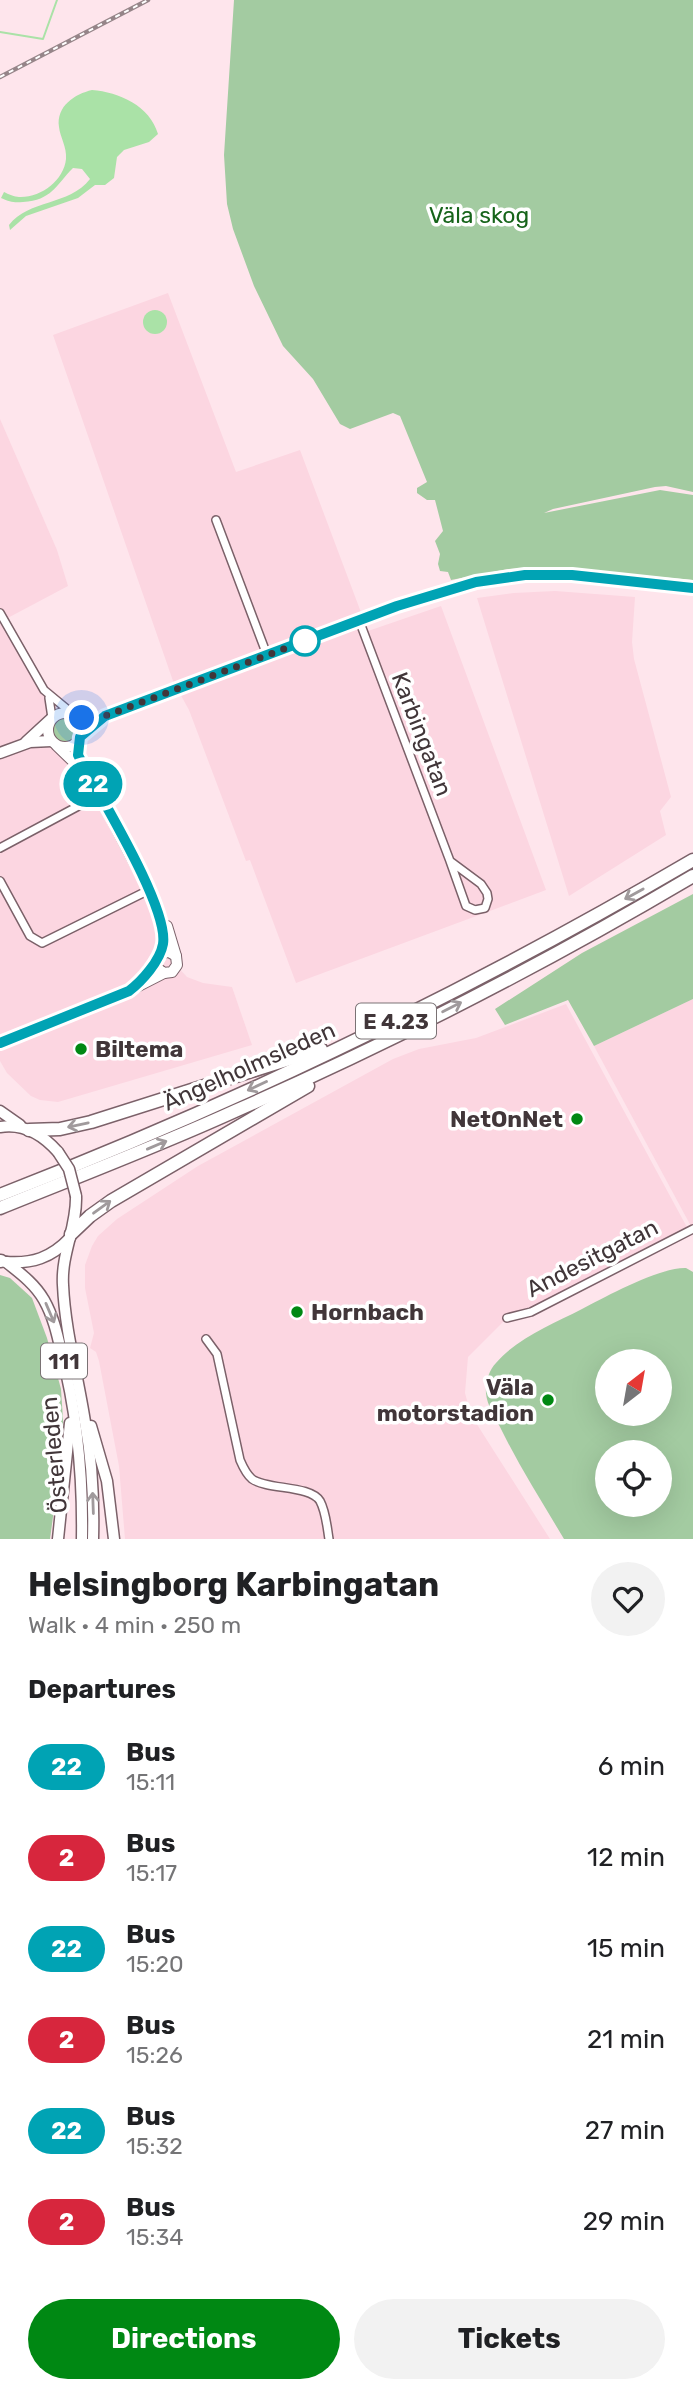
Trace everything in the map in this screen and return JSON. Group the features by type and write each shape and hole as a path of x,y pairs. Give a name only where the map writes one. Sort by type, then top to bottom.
{"highway":[{"name":"Ängelholmsleden","path":"0,1195 191,1116 368,1034 527,953 693,860"},
{"name":"Ängelholmsleden","path":"0,1208 236,1111 400,1034 559,952 693,876"},
{"path":"27,1129 60,1129 91,1122 368,1034"},
{"path":"71,1236 90,1216 111,1201 278,1103 372,1053 400,1034"}],"main road":[{"path":"24,744 52,718"},
{"path":"0,753 36,741 53,743"},
{"name":"111","path":"0,1111 47,1141 69,1169 76,1196 76,1215 71,1236"},
{"path":"0,1127 27,1129"},
{"path":"2,1261 40,1260 52,1254 71,1236"},
{"name":"Österleden","path":"71,1236 63,1266 62,1284 76,1395 82,1539"},
{"name":"Österleden","path":"2,1261 32,1285 50,1312 76,1395 91,1468 93,1539"},
{"path":"58,1539 76,1395"},
{"path":"76,1395 107,1481 114,1539"}],"street":[{"path":"216,520 267,655"},
{"path":"52,718 64,712 92,719 105,716 359,620 476,582 515,576 587,576 693,588"},
{"path":"0,613 47,694 52,708 52,718 47,728 53,743 91,780"},
{"name":"Karbingatan","path":"359,620 466,906 473,910 483,909 488,900 484,887 450,861"},
{"path":"0,1043 132,989 176,969 177,965 166,922 78,755 82,726 74,715 47,694"},
{"path":"53,743 67,747 105,716"},
{"path":"0,848 99,795"},
{"path":"0,881 30,936 42,943 149,890"},
{"path":"158,910 163,938 157,968 164,973"},
{"path":"132,989 158,956 169,951 176,956"},
{"name":"Andesitgatan","path":"507,1318 531,1312 693,1229"},
{"path":"206,1339 217,1354 240,1460 246,1473 254,1480 310,1494 319,1499 330,1539"}],"shaded area":[{"path":"92,90 123,97 141,108 154,124 158,134 149,142 124,150 117,157 114,178 105,185 95,185 78,198 26,216 10,230 9,225 17,217 71,194 90,179 82,169 73,168 52,191 41,198 17,202 1,198 4,192 27,197 43,191 56,181 66,159 59,127 60,113 73,98"},
{"path":"168,293 236,472 300,450 368,631 441,606 546,890 296,983 189,710 173,681 53,335"},
{"path":"155,310 163,314 167,322 163,330 155,334 147,330 143,322 147,314"},
{"path":"0,419 57,550 68,586 2,621 46,695 50,714 27,739 53,745 90,780 148,892 167,956 187,977 203,983 232,987 252,1045 58,1102 31,1096 7,1073 0,1061"},
{"path":"555,591 635,597 632,642 634,659 671,797 660,811 666,835 569,896 477,598"},
{"path":"693,999 693,1230 594,1046"},
{"path":"566,1004 689,1231 531,1312 507,1318 468,1357 465,1393 471,1415 550,1539 125,1539 119,1466 99,1361 96,1352 90,1348 94,1333 85,1288 85,1265 98,1236 117,1219 198,1166 393,1059 419,1049 476,1038"}],"green space":[{"name":"Väla skog","path":"234,0 693,0 693,492 666,486 655,487 544,513 660,490 693,495 693,580 551,567 508,569 451,580 448,572 440,571 440,554 435,541 443,531 435,500 427,500 417,493 417,488 427,482 400,416 393,413 350,429 340,424 313,379 283,346 254,286 233,229 227,204 224,155"},
{"path":"65,717 74,721 78,730 74,739 65,743 56,739 52,730 56,721"},
{"path":"693,894 693,999 594,1046 568,1000 505,1025 495,1009 582,953"},
{"name":"Väla motorstadion","path":"686,1268 693,1272 693,1539 564,1539 490,1407 486,1389 489,1373 514,1346 536,1332 662,1272"},
{"path":"0,1275 10,1278 32,1298 47,1338 61,1389 64,1435 50,1539 0,1539"}],"waterway":[{"path":"0,32 43,39 57,0"}],"railway":[{"path":"0,77 148,0"}],"bus line":[{"name":"22","path":"0,1043 129,991 153,965 163,946 158,910 78,755 80,737 105,716 397,606 476,582 525,575 572,575 693,588"}],"place":[{"name":"Biltema","path":"81,1049"},
{"name":"NetOnNet","path":"577,1119"},
{"name":"Hornbach","path":"297,1312"},
{"name":"Väla motorstadion","path":"548,1400"}],"route":[{"path":"82,718 95,719 105,716 305,641"}]}
